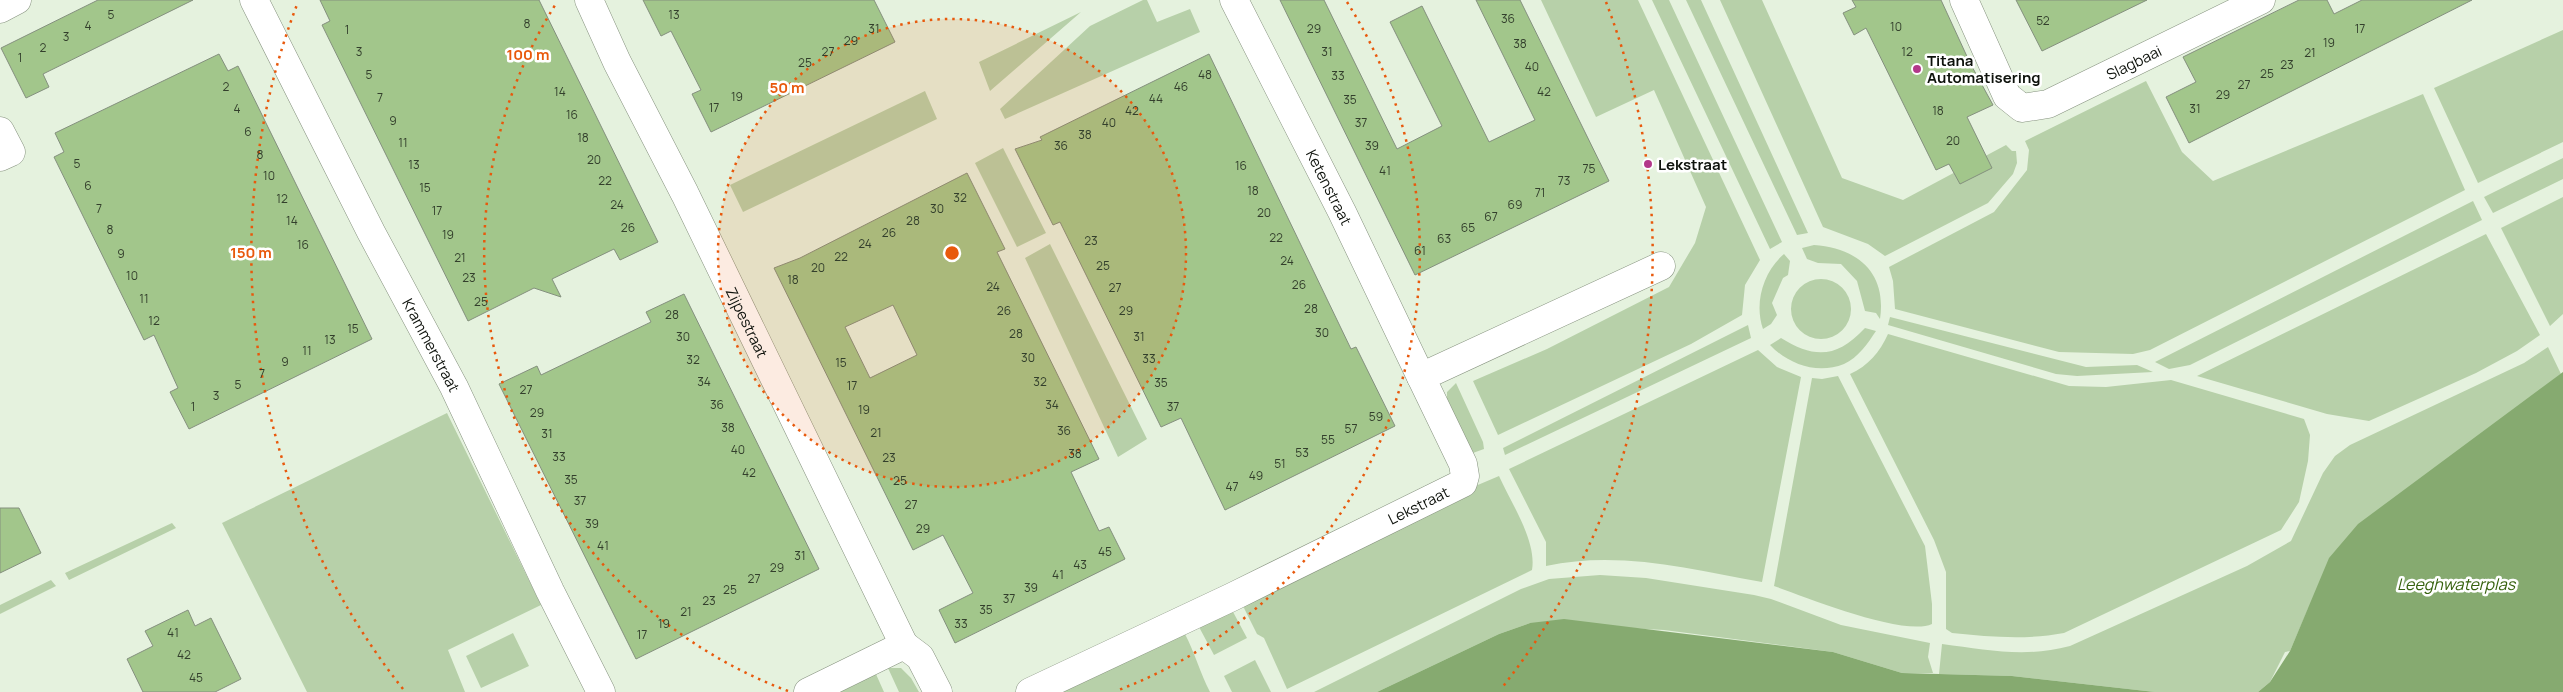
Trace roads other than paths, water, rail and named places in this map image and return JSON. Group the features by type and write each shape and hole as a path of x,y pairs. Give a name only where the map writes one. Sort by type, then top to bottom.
{"street":[{"path":"0,9 17,0"},
{"name":"Krammerstraat","path":"254,0 371,232 454,387 550,591 601,692"},
{"name":"Zijpestraat","path":"589,0 617,62 686,194 904,645"},
{"name":"Ketenstraat","path":"1234,0 1337,203 1421,377"},
{"name":"Slagbaai","path":"1964,0 2007,96 2022,108 2048,104 2262,0"},
{"path":"0,131 11,152 0,157"},
{"path":"1421,377 1661,266"},
{"name":"Lekstraat","path":"1030,692 1232,597 1463,484 1465,476 1464,464 1421,377"},
{"path":"808,692 904,645 920,657 938,692"}],"water":[{"name":"Leeghwaterplas","path":"2563,372 2563,692 2258,692 2270,682 2290,651 2329,558 2358,524"},
{"path":"1564,619 1833,652 1902,673 2012,676 2155,692 1377,692 1499,634 1530,623"}],"place":[{"name":"Titana Automatisering","path":"1917,69"},
{"name":"Lekstraat","path":"1648,164"}]}
